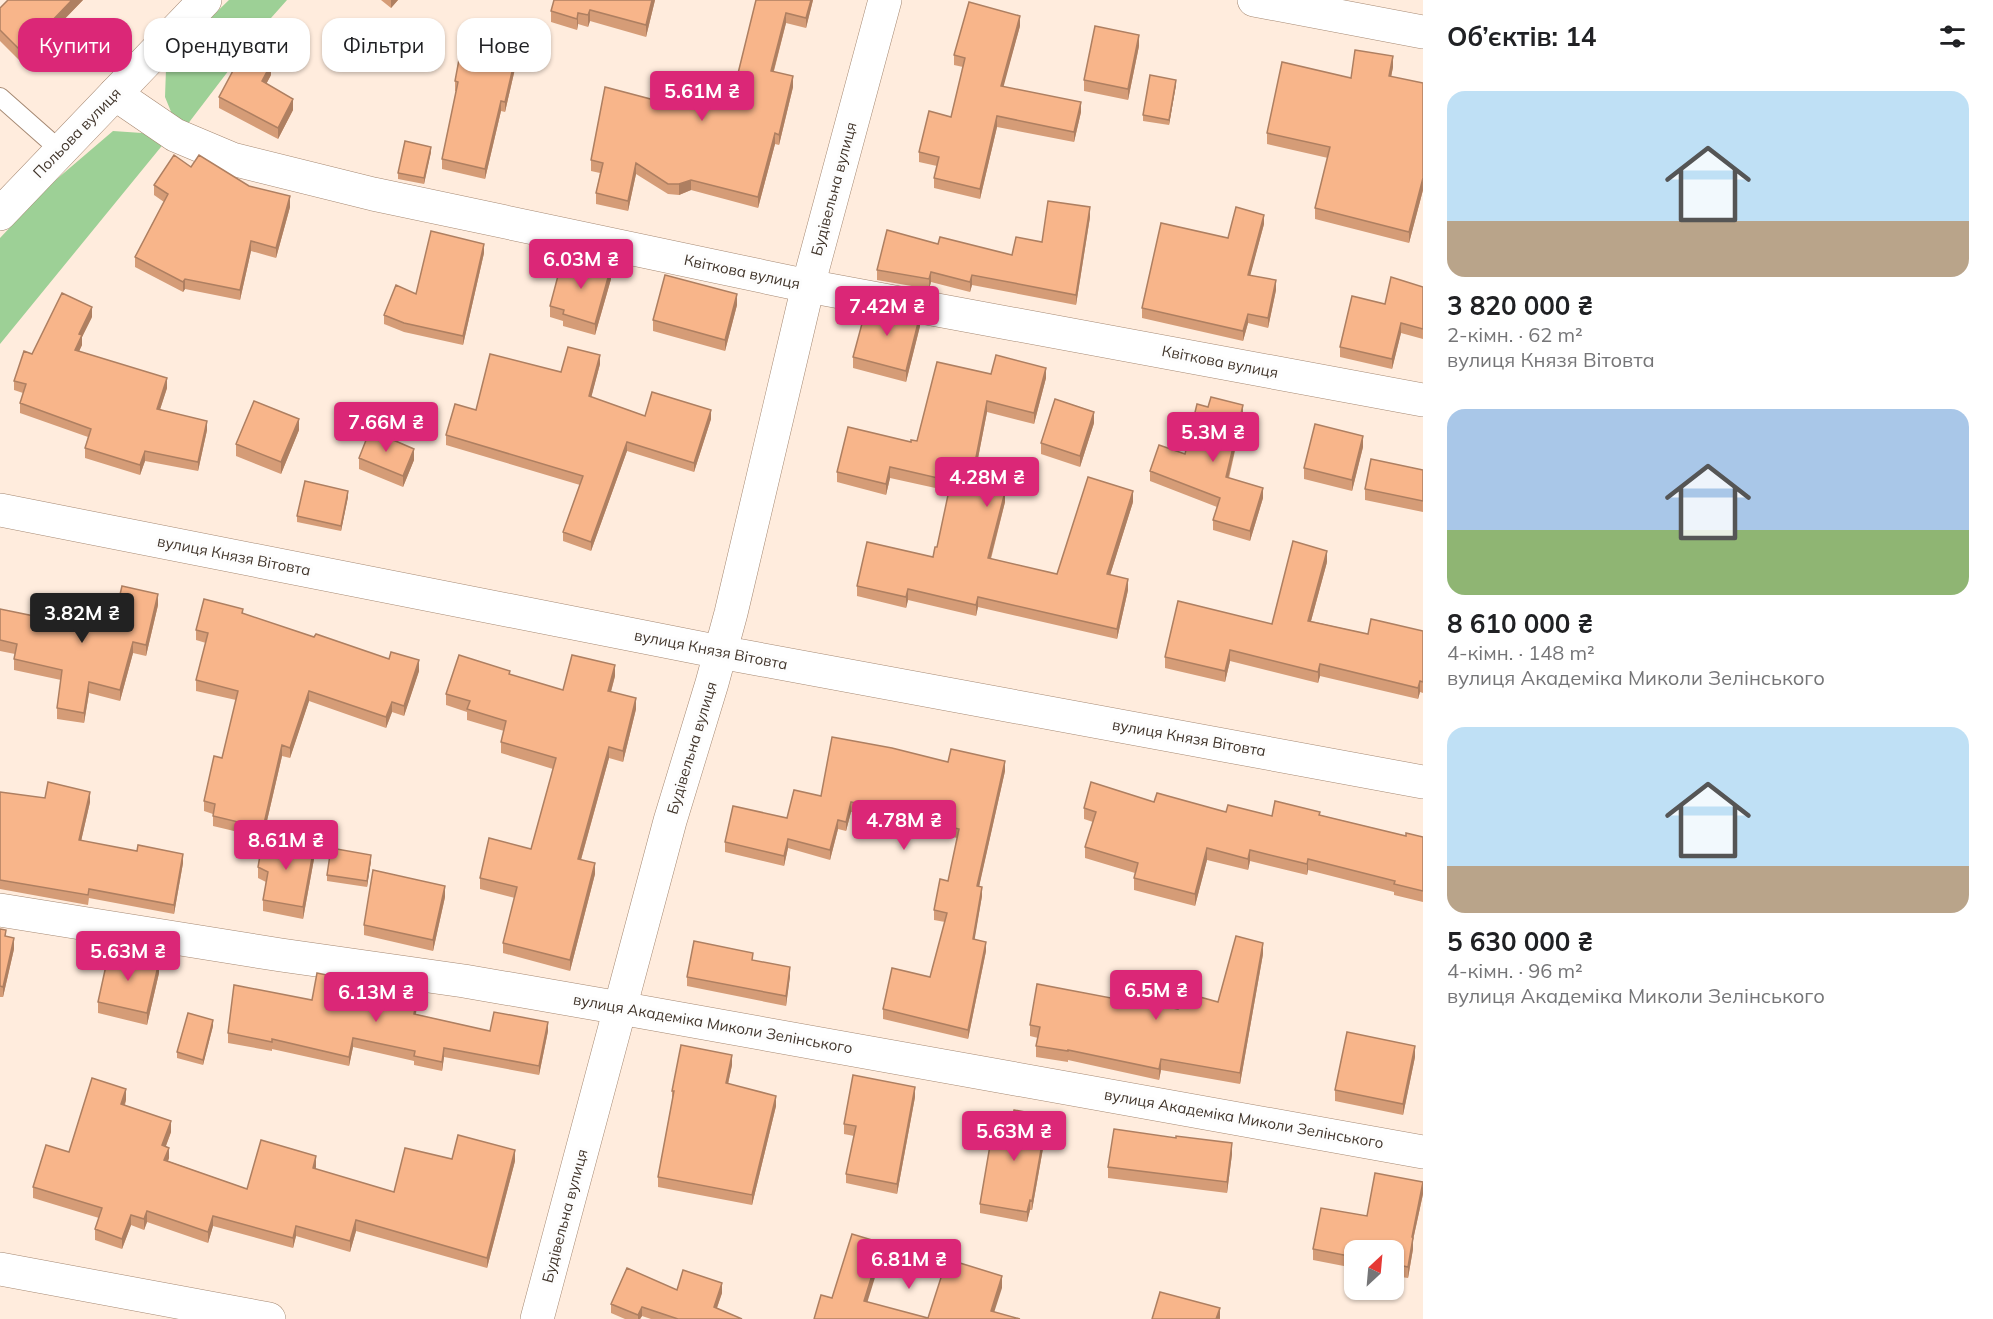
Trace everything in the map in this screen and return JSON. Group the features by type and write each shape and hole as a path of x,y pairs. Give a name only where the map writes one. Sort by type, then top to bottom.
{"street":[{"name":"Польова вулиця","path":"0,214 205,0"},
{"name":"Будівельна вулиця","path":"537,1319 670,821 720,652 808,286 885,0"},
{"path":"1254,0 1423,32"},
{"name":"Квіткова вулиця","path":"115,94 175,135 232,159 374,194 808,286 1423,400"},
{"name":"вулиця Князя Вітовта","path":"0,510 720,652 1423,782"},
{"name":"вулиця Академіка Миколи Зелінського","path":"0,910 281,956 464,981 1423,1152"},
{"path":"0,1269 268,1319"}],"lane":[{"path":"0,97 60,150"}],"green space":[{"path":"229,0 287,0 271,18 210,18"},
{"path":"166,72 227,72 187,125 174,119 165,97"},
{"path":"113,131 142,133 165,142 0,344 0,238 51,184"}],"building":[{"path":"8,0 72,0 55,18 18,18 18,48 0,30 0,8"},
{"path":"554,0 652,0 646,25 590,10 588,15 578,13 577,19 551,11"},
{"path":"756,0 811,0 806,18 786,13 771,71 793,76 779,135 775,133 758,197 691,180 679,184 668,184 636,163 628,201 596,193 603,163 591,160 605,87 662,102 665,89 730,106"},
{"path":"969,2 1020,16 1001,86 1081,102 1074,132 997,116 980,189 934,178 939,157 919,152 929,111 951,117 965,58 954,55"},
{"path":"1095,26 1139,35 1128,89 1084,80"},
{"path":"1355,50 1393,56 1389,76 1423,83 1423,178 1409,232 1315,208 1330,147 1267,133 1282,62 1351,78"},
{"path":"457,70 512,72 505,102 501,101 485,169 442,159 458,82 455,81"},
{"path":"232,72 267,72 262,81 293,99 278,128 219,97"},
{"path":"1150,75 1176,80 1169,120 1143,115"},
{"path":"405,141 431,147 424,178 398,173"},
{"path":"174,155 191,167 199,155 249,186 290,196 276,248 251,241 240,290 185,279 183,282 135,257 168,194 154,185"},
{"path":"1048,201 1090,207 1076,295 972,275 970,282 931,272 929,279 877,270 887,230 938,244 940,237 1012,255 1016,237 1042,242"},
{"path":"1236,207 1264,215 1248,275 1276,280 1268,318 1248,314 1243,331 1142,308 1161,223 1228,238"},
{"path":"431,231 484,244 463,336 404,323 384,315 396,285 416,294"},
{"path":"575,258 611,267 595,324 563,314 564,310 550,306 559,272 570,276"},
{"path":"665,275 737,294 725,340 653,320"},
{"path":"1391,277 1423,287 1423,329 1401,323 1392,359 1340,347 1352,296 1385,304"},
{"path":"62,293 92,307 79,334 82,335 75,350 167,378 157,409 207,421 198,462 145,451 140,465 85,448 91,429 20,403 26,384 14,381 24,351 32,354"},
{"path":"867,305 920,315 906,371 853,357"},
{"path":"568,347 600,355 589,396 645,416 652,392 711,410 694,463 627,442 591,542 563,532 583,476 446,435 455,404 476,410 490,354 561,372"},
{"path":"996,355 1046,368 1034,413 987,401 971,483 1005,492 988,558 1057,574 1088,477 1133,491 1107,574 1128,579 1117,629 978,597 976,605 908,589 906,597 857,586 867,542 933,557 951,481 890,467 886,484 837,472 848,427 911,442 911,440 917,441 937,362 991,374"},
{"path":"1211,397 1243,405 1226,477 1263,488 1250,531 1213,520 1220,498 1150,471 1159,445 1185,454 1197,404 1208,407"},
{"path":"1055,399 1094,412 1080,456 1041,443"},
{"path":"254,401 299,419 281,462 236,444"},
{"path":"1315,424 1363,436 1352,480 1304,468"},
{"path":"370,430 414,449 403,476 359,458"},
{"path":"1371,459 1423,470 1423,501 1365,489"},
{"path":"305,481 348,491 341,526 297,516"},
{"path":"1293,541 1327,551 1308,621 1368,634 1371,619 1423,631 1423,682 1420,681 1418,688 1320,664 1318,672 1230,650 1225,671 1165,657 1178,601 1272,624"},
{"path":"122,586 158,594 146,645 133,642 120,690 89,682 84,713 57,708 62,670 14,659 17,644 0,640 0,609 44,618 46,608 113,624"},
{"path":"204,599 243,609 242,613 314,637 316,634 389,659 391,652 419,660 404,706 392,702 386,717 309,691 290,748 282,745 263,828 213,816 215,804 204,801 214,756 222,758 238,691 196,680 208,633 196,630"},
{"path":"459,655 510,671 509,674 563,690 572,655 615,665 608,691 636,698 623,751 609,747 578,859 595,863 570,960 503,943 517,887 480,878 489,838 531,849 556,758 501,742 506,721 467,709 470,701 446,694"},
{"path":"832,737 892,748 948,762 951,749 1005,761 977,886 982,887 973,939 986,942 968,1030 883,1009 892,968 930,977 947,913 934,910 940,879 948,881 959,829 851,802 846,822 838,820 830,850 788,839 784,856 725,842 733,806 787,818 794,790 821,796"},
{"path":"48,782 90,792 79,840 137,851 138,845 183,854 174,905 89,889 88,895 0,880 0,792 45,798"},
{"path":"1091,782 1154,802 1157,793 1226,812 1228,805 1272,816 1275,801 1320,812 1319,815 1406,836 1406,833 1423,837 1423,891 1394,884 1395,881 1308,859 1307,864 1250,850 1248,859 1207,848 1195,894 1134,878 1138,863 1085,847 1096,812 1084,808"},
{"path":"263,838 314,847 303,907 263,900 268,872 258,867"},
{"path":"331,848 371,855 367,881 327,875"},
{"path":"373,870 445,886 433,940 364,925"},
{"path":"0,929 6,930 5,936 14,938 3,987 0,986"},
{"path":"1236,936 1263,943 1240,1073 1161,1059 1159,1069 1068,1050 1036,1046 1040,1027 1030,1025 1037,984 1116,999 1117,996 1178,1009 1182,992 1218,1002"},
{"path":"694,941 753,953 752,960 790,967 786,996 687,977"},
{"path":"109,952 159,962 147,1013 98,1002"},
{"path":"317,973 375,985 374,989 417,999 414,1014 490,1031 494,1012 548,1022 539,1066 444,1048 442,1062 414,1056 415,1051 353,1038 349,1057 272,1039 272,1042 228,1033 234,985 312,1000"},
{"path":"188,1013 213,1020 203,1060 177,1052"},
{"path":"1347,1032 1415,1046 1403,1104 1335,1090"},
{"path":"681,1045 732,1055 726,1083 776,1096 752,1195 658,1177"},
{"path":"853,1075 915,1087 897,1184 846,1174 856,1126 844,1124"},
{"path":"92,1078 126,1089 121,1104 171,1121 162,1145 169,1148 164,1160 247,1189 261,1140 316,1156 313,1168 394,1192 405,1148 452,1159 458,1135 515,1150 487,1258 356,1220 350,1241 296,1226 293,1238 213,1216 208,1232 147,1211 144,1219 131,1215 122,1239 95,1229 102,1208 33,1187 46,1145 69,1152"},
{"path":"1014,1110 1047,1116 1032,1201 1030,1200 1027,1212 980,1204 994,1122 1011,1125"},
{"path":"1114,1129 1232,1143 1227,1182 1108,1167"},
{"path":"1375,1173 1423,1182 1408,1267 1404,1266 1404,1240 1344,1240 1344,1255 1313,1249 1321,1208 1367,1216"},
{"path":"852,1234 882,1243 864,1301 928,1318 947,1259 1002,1276 991,1311 1020,1319 814,1319 821,1295 832,1298"},
{"path":"627,1268 677,1290 683,1270 722,1283 714,1307 742,1319 678,1319 642,1307 638,1315 611,1304"},
{"path":"1160,1292 1220,1308 1216,1319 1152,1319"}]}
